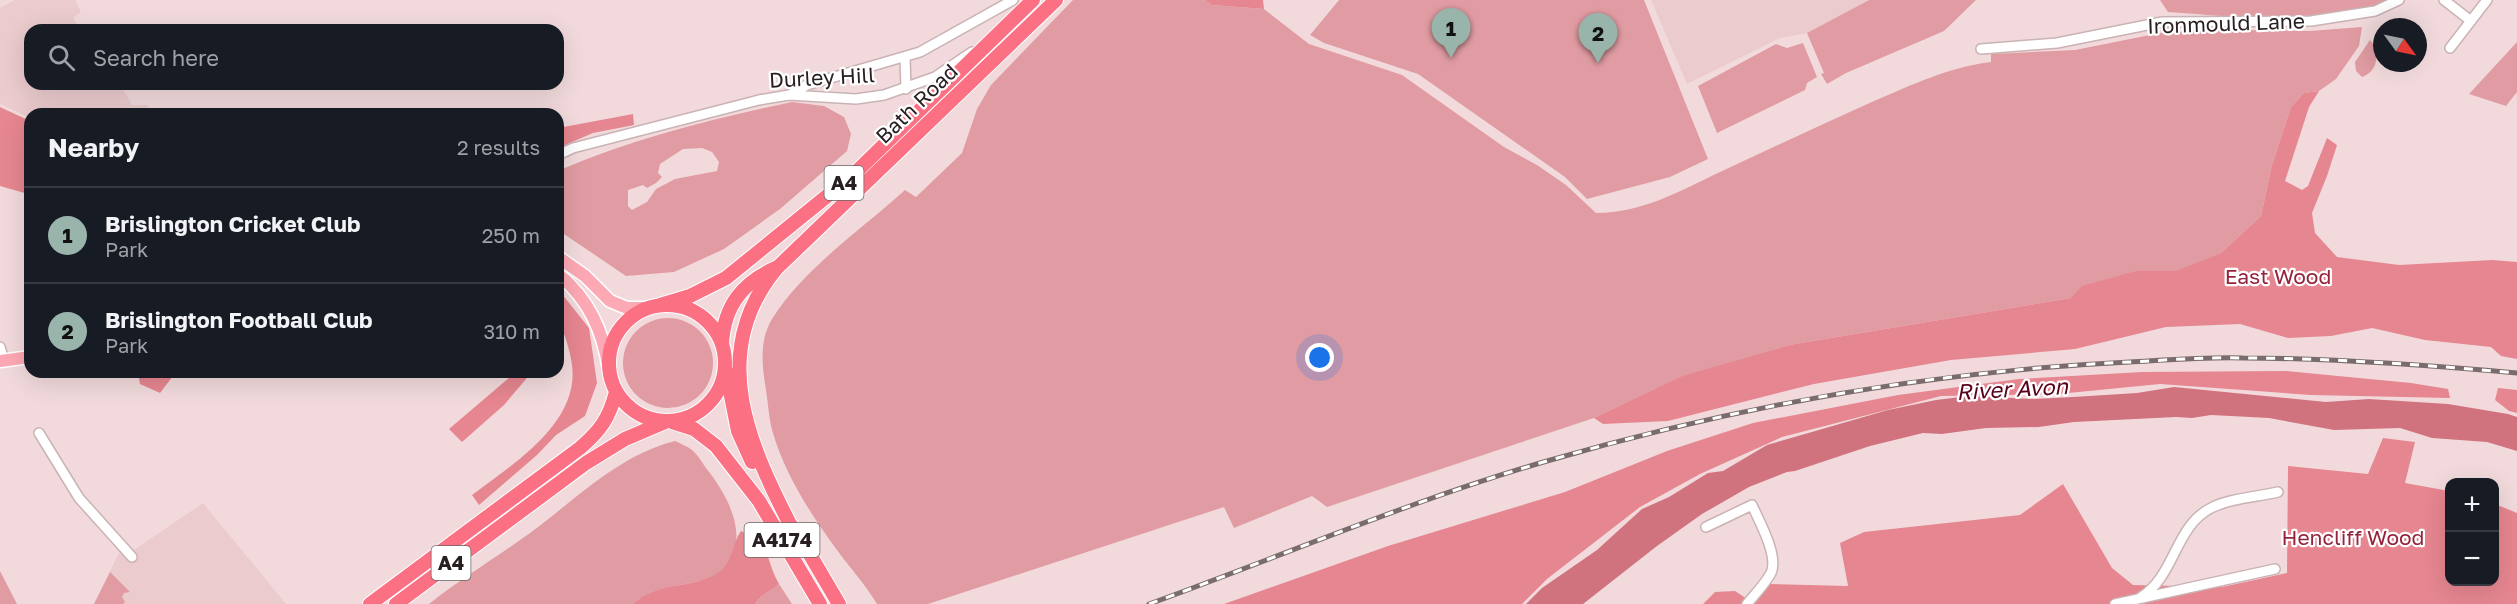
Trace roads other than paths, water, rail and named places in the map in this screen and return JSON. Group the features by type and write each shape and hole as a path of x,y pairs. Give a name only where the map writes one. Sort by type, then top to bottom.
{"highway":[{"name":"Bath Road","path":"654,306 701,292 726,278 747,262 853,175 1033,0"},
{"name":"Bath Road","path":"722,344 724,324 732,302 761,275 778,267 1056,0"},
{"path":"778,267 754,300 743,328 740,348 740,387 748,428 757,453 794,532"},
{"path":"654,306 682,307 699,314 712,326 722,344 725,366 717,391 711,401 692,414 667,422 634,412 616,392 609,370 610,352 617,334 630,318 654,306"},
{"name":"A4174","path":"725,366 733,415 743,444 771,496 802,541 839,604"},
{"name":"A4","path":"370,604 580,448 606,420 616,392"},
{"name":"A4174","path":"667,422 694,429 716,446 759,501 820,604"},
{"name":"A4","path":"396,604 586,463 625,439 667,422"}],"main road":[{"path":"564,261 585,276 610,301 627,308 654,306"},
{"path":"564,279 574,288 592,313 606,351 609,370"},
{"path":"2,360 24,358"}],"street":[{"path":"789,95 807,85 905,58 1014,0"},
{"name":"Ironmould Lane","path":"1981,49 2057,43 2162,22 2311,21 2375,11 2399,0"},
{"path":"2444,0 2470,21"},
{"path":"2450,48 2487,0"},
{"name":"Durley Hill","path":"564,152 718,110 789,95 856,99 906,89 943,72 1004,28"},
{"path":"905,58 906,89"},
{"path":"0,347 2,360"},
{"path":"39,433 79,498 97,521 132,557"},
{"path":"2141,597 2151,591 2164,575 2187,530 2211,508 2278,492"},
{"path":"1706,526 1752,505 1771,551 1773,567 1747,604"},
{"path":"2115,604 2275,569"}],"railway":[{"path":"1149,604 1497,476 1619,441 1836,394 1982,374 2200,358 2346,361 2517,373"}],"place":[{"name":"Brislington Cricket Club","path":"1451,58"},
{"name":"Brislington Football Club","path":"1598,63"}],"park label":[{"name":"East Wood","path":"2278,277"},
{"name":"Hencliff Wood","path":"2353,538"}],"water label":[{"name":"River Avon","path":"2012,389"}]}
